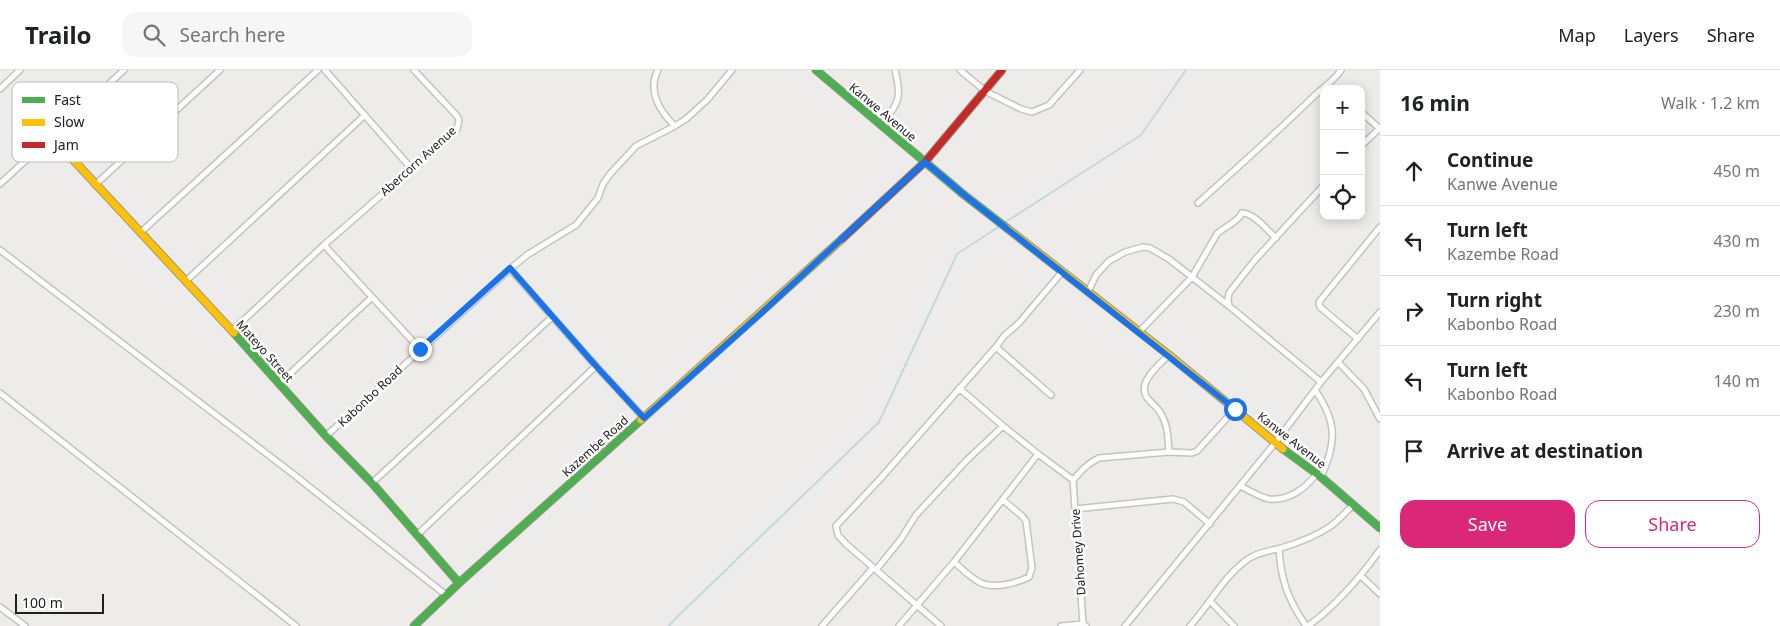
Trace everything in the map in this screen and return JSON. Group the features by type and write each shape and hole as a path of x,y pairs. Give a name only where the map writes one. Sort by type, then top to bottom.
{"main road":[{"name":"Kanwe Avenue","path":"816,70 963,194 1169,355 1275,444 1319,475 1380,528"},
{"name":"Kazembe Road","path":"414,626 459,583 758,316 925,162 1002,70"},
{"name":"Mateyo Street","path":"74,162 232,331 326,436 372,483 459,583"}],"street":[{"path":"0,89 20,70"},
{"path":"111,82 124,70"},
{"path":"178,109 220,70"},
{"path":"140,233 318,70"},
{"path":"324,70 411,168"},
{"name":"Abercorn Avenue","path":"232,331 324,245 457,128 459,125 457,116 414,70"},
{"path":"658,70 654,83 658,104 662,114 675,126"},
{"name":"Kabonbo Road","path":"326,436 510,268 527,255 576,225 598,198 606,179 636,146 686,119 707,100 732,70"},
{"path":"890,113 896,106 899,94 895,70"},
{"path":"960,70 985,91 1021,109 1032,112 1049,105 1080,70"},
{"path":"1198,203 1341,70"},
{"path":"186,281 364,115"},
{"path":"1365,115 1380,128 1365,142"},
{"path":"0,184 24,162"},
{"path":"95,185 120,162"},
{"path":"1229,306 1229,293 1254,262 1320,189"},
{"path":"1138,332 1192,277 1215,236 1220,231 1226,230 1240,218 1242,213 1251,216 1276,238"},
{"path":"1358,339 1320,307 1319,302 1380,227"},
{"path":"324,245 420,349"},
{"path":"1088,292 1096,275 1109,261 1125,252 1143,247 1150,248 1169,259 1192,277 1321,382"},
{"path":"0,250 288,470 446,595"},
{"path":"510,268 644,418"},
{"path":"941,626 846,544 838,535 836,526 996,348 1004,336 1020,322 1062,272"},
{"path":"280,384 372,298"},
{"path":"1125,626 1275,444 1314,390 1378,314"},
{"path":"1378,314 1380,322"},
{"path":"372,483 552,317"},
{"path":"996,348 1051,395"},
{"path":"1169,355 1147,379 1144,391 1161,412 1164,419 1169,452"},
{"path":"1338,362 1364,389 1380,419"},
{"path":"417,536 596,366"},
{"path":"959,388 1003,426 1073,480 1081,470 1099,458 1169,452 1192,453 1197,451 1235,409"},
{"path":"1240,486 1270,499 1282,498 1291,496 1301,490 1319,475 1330,457 1332,427 1328,412 1314,390"},
{"path":"0,393 296,626"},
{"path":"822,626 901,539 916,515 967,460 1003,426"},
{"path":"899,626 954,562 1038,454"},
{"name":"Dahomey Drive","path":"1073,480 1084,625"},
{"path":"1075,509 1173,499 1184,502 1210,524"},
{"path":"954,562 979,582 988,585 1018,582 1029,577 1032,568 1026,521 1003,500"},
{"path":"1190,626 1227,578 1250,557 1268,550 1279,549 1316,535 1331,526 1353,505"},
{"path":"1279,549 1280,570 1287,592 1307,626 1337,602 1380,550"},
{"path":"1360,576 1380,594"},
{"path":"1210,601 1234,626"},
{"path":"0,608 24,626"},
{"path":"1061,626 1084,625"}],"waterway":[{"path":"1004,223 1141,135 1186,70"},
{"path":"669,626 879,422 957,254 1000,226"}],"traffic: fast":[{"path":"816,70 963,194 1008,229"},
{"path":"234,333 326,436 372,483 459,583"},
{"path":"414,626 459,583 641,420"},
{"path":"1283,449 1321,477 1380,528"}],"traffic: slow":[{"path":"75,162 234,333"},
{"path":"1008,229 1169,355 1283,449"},
{"path":"641,420 842,239"}],"traffic: jam":[{"path":"842,239 925,162 1002,70"}],"route":[{"path":"420,349 510,268 644,418 925,162 1235,409"}]}
